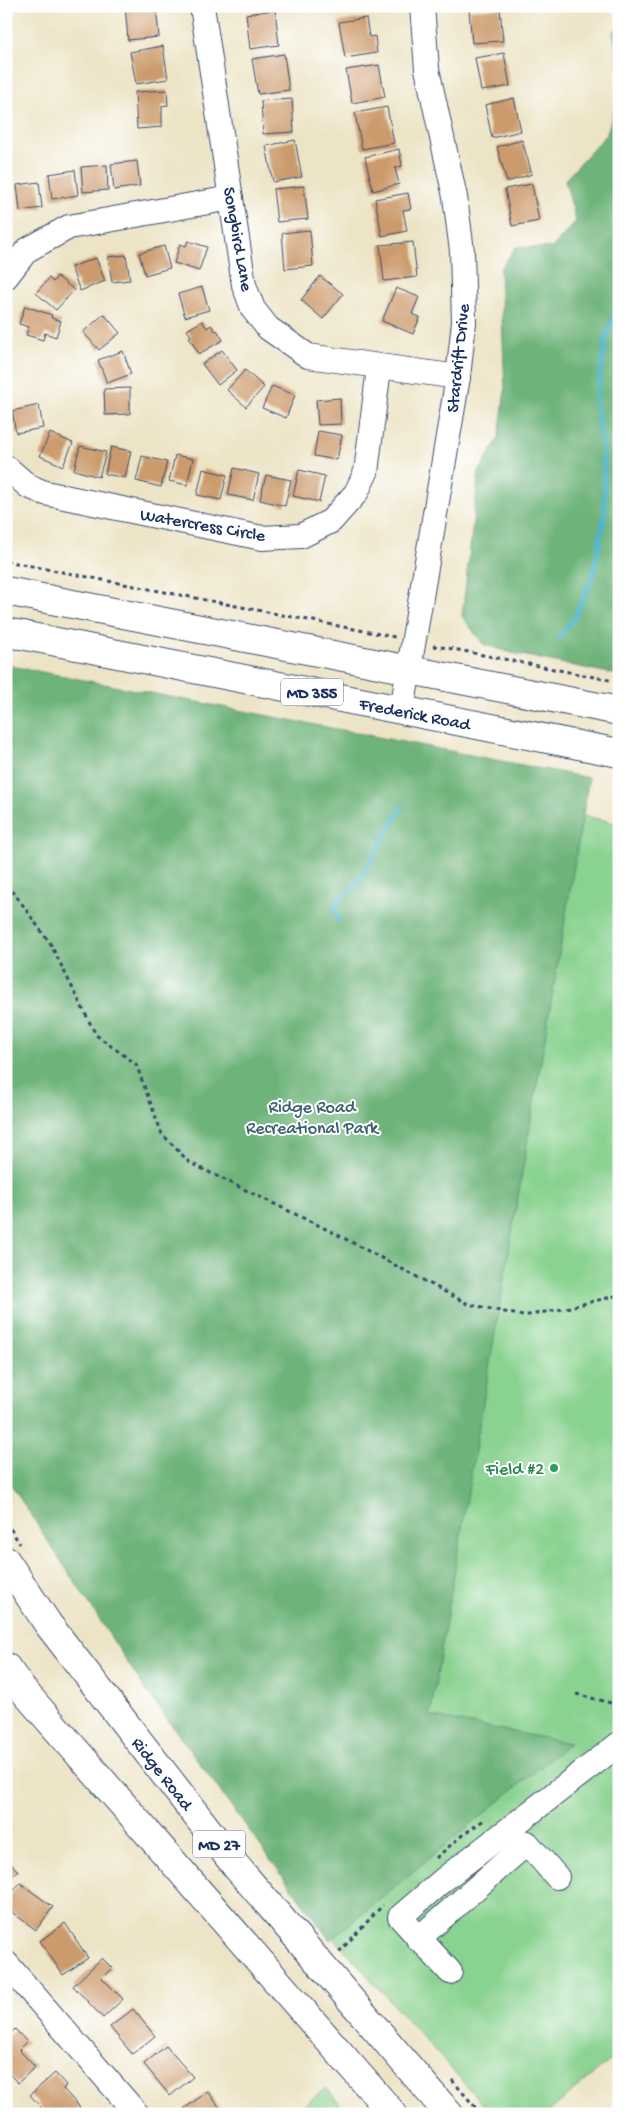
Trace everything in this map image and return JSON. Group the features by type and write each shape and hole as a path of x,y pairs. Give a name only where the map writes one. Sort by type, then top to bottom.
{"main road":[{"name":"MD 355","path":"6,591 619,711"},
{"name":"Frederick Road","path":"12,634 619,753"},
{"name":"Ridge Road","path":"15,1555 48,1624 234,1865 448,2114"},
{"name":"MD 27","path":"6,1668 393,2114"}],"street":[{"name":"Songbird Lane","path":"202,6 244,285 253,309 268,328 308,356 379,368 458,378"},
{"name":"Stardrift Drive","path":"402,710 458,378 464,322 462,251 455,197 427,69 422,6"},
{"path":"6,277 27,250 69,227 230,198"},
{"name":"Watercress Circle","path":"6,468 28,486 45,493 262,538 301,536 331,521 356,493 366,472 379,368"},
{"path":"450,1972 400,1917 443,1880 520,1834 619,1744"},
{"path":"520,1834 557,1877"},
{"path":"6,1963 137,2114"}],"path":[{"path":"6,561 385,635"},
{"path":"439,648 448,648 619,682"},
{"path":"6,886 20,901 51,945 96,1035 136,1064 162,1134 190,1163 338,1235 468,1304 523,1316 619,1295"},
{"path":"6,1522 15,1555"},
{"path":"576,1694 619,1705"},
{"path":"333,1944 345,1959"},
{"path":"450,2078 481,2114"}],"green space":[{"path":"619,26 619,69 613,32"},
{"path":"619,92 619,675 512,653 483,644 462,616 479,472 499,437 505,390 500,269 516,247 552,248 576,221 565,180 607,134"},
{"name":"Ridge Road Recreational Park","path":"6,665 589,778 430,1716 570,1743 330,1940 145,1689 6,1477"},
{"name":"Ridge Road Recreational Park","path":"297,748 619,824 619,2053 546,2114 492,2114 305,1906"},
{"path":"326,2088 349,2114 293,2114"}],"building":[{"path":"125,6 156,6 159,37 128,40"},
{"path":"500,8 503,41 472,43 469,10"},
{"path":"275,10 279,45 250,49 246,14"},
{"path":"366,18 369,37 375,36 377,53 345,58 339,22"},
{"path":"163,46 168,79 136,84 130,52"},
{"path":"504,53 510,86 481,91 475,58"},
{"path":"284,54 289,90 258,94 252,59"},
{"path":"379,65 385,97 352,103 346,70"},
{"path":"167,90 168,105 162,106 162,127 137,129 135,92"},
{"path":"514,98 521,131 492,138 485,105"},
{"path":"292,99 294,132 263,134 261,101"},
{"path":"387,107 394,143 362,149 355,113"},
{"path":"295,140 302,177 273,182 266,146"},
{"path":"522,140 532,174 507,182 497,147"},
{"path":"399,149 402,166 395,168 399,184 373,191 365,157"},
{"path":"137,161 140,186 114,190 111,164"},
{"path":"107,165 108,190 83,192 81,167"},
{"path":"75,170 78,195 52,199 49,174"},
{"path":"39,182 42,208 20,211 17,185"},
{"path":"532,184 539,221 512,226 505,189"},
{"path":"304,186 308,219 277,222 273,189"},
{"path":"408,193 411,209 403,210 407,231 382,236 375,199"},
{"path":"310,230 313,266 285,269 282,233"},
{"path":"188,241 207,247 199,271 174,263 180,244 186,246"},
{"path":"413,242 417,277 384,281 380,245"},
{"path":"164,246 170,268 145,275 139,253"},
{"path":"126,255 130,280 112,282 108,257"},
{"path":"96,258 105,281 80,291 71,267"},
{"path":"57,276 74,290 56,310 36,293 49,278 53,282"},
{"path":"320,276 343,294 323,319 301,300"},
{"path":"202,287 209,310 185,317 178,294"},
{"path":"396,288 419,297 412,314 420,317 413,334 382,321"},
{"path":"25,306 52,315 51,318 61,321 56,337 45,333 43,340 26,335 29,327 19,324"},
{"path":"104,314 120,333 99,350 83,332"},
{"path":"202,321 207,328 211,325 215,331 217,330 223,340 199,354 187,330"},
{"path":"222,350 237,370 218,385 202,364"},
{"path":"123,351 131,374 107,383 98,360"},
{"path":"245,370 264,387 246,407 227,390"},
{"path":"272,386 295,395 286,418 262,408"},
{"path":"130,388 130,414 105,415 104,389"},
{"path":"340,398 341,424 318,425 316,400"},
{"path":"39,405 43,428 16,433 12,411"},
{"path":"318,431 342,435 337,460 314,456"},
{"path":"50,433 73,443 63,466 40,456"},
{"path":"80,446 106,452 99,477 74,470"},
{"path":"111,447 131,451 125,478 105,474"},
{"path":"175,455 193,459 187,485 169,481"},
{"path":"142,456 167,462 161,487 136,481"},
{"path":"234,468 259,474 253,500 228,495"},
{"path":"203,469 227,475 221,500 197,495"},
{"path":"299,470 325,476 319,502 293,496"},
{"path":"266,475 291,480 285,506 260,500"},
{"path":"6,1858 18,1871 6,1882"},
{"path":"20,1883 53,1907 36,1930 6,1908 6,1901"},
{"path":"65,1923 88,1958 63,1975 40,1941"},
{"path":"102,1958 112,1968 102,1978 123,1999 103,2018 73,1986"},
{"path":"133,2009 155,2036 132,2054 110,2027"},
{"path":"15,2029 27,2042 19,2050 35,2067 18,2083 6,2071 6,2038"},
{"path":"166,2046 193,2077 170,2096 144,2064"},
{"path":"55,2073 66,2085 63,2089 80,2107 72,2114 47,2114 30,2095"},
{"path":"208,2091 224,2114 187,2114 184,2109"}],"waterway":[{"path":"559,638 575,617 594,573 605,512 603,452 596,402 606,337 619,304"},
{"path":"339,921 335,904 357,884 402,807"}],"place":[{"name":"Field #2","path":"554,1468"}]}
